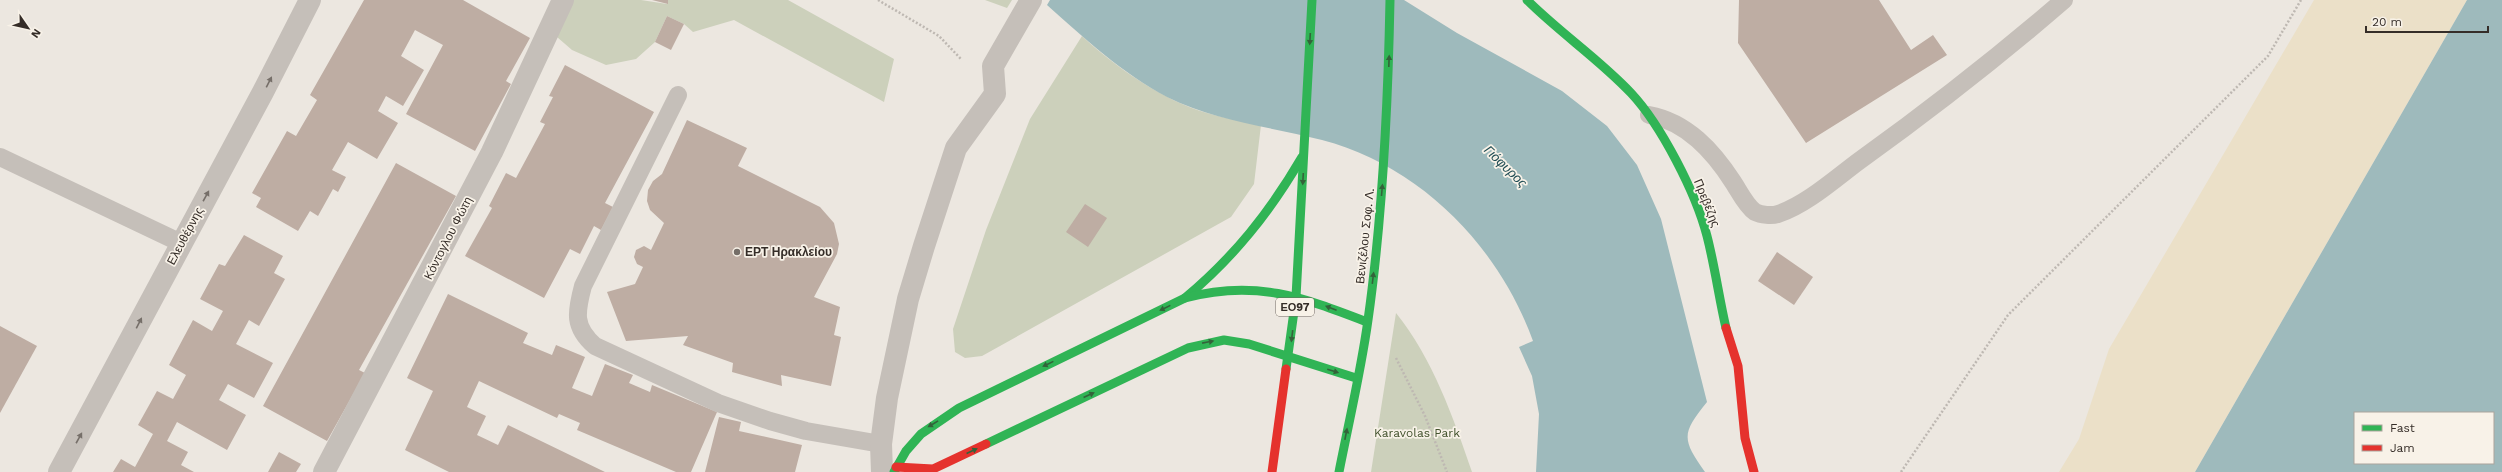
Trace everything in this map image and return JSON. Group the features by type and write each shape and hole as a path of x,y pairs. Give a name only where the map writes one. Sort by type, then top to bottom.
{"street":[{"name":"Ελευθέρνης","path":"59,472 81,435 181,243 263,92 310,0"},
{"name":"Κόντογλου Φώτη","path":"328,471 489,159 563,0"},
{"name":"ΕΟ97","path":"1272,472 1289,358 1296,297 1312,0"},
{"name":"Βενιζέλου Σοφ. Λ.","path":"1339,472 1368,322 1387,125 1390,0"},
{"name":"Πρεβέζης","path":"1527,0 1550,23 1600,62 1632,94 1661,133 1692,195 1707,235 1726,327 1738,366 1745,438 1754,472"},
{"path":"890,470 881,444 896,353 908,300 956,148 995,94 993,66 1026,9"},
{"path":"1185,298 1226,264 1254,233 1279,198 1304,152"},
{"path":"890,470 926,428 959,408 1185,298 1206,291 1239,287 1274,292 1296,297 1368,322"},
{"path":"890,470 932,469 1181,351 1201,344 1224,340 1236,341 1356,378"}],"lane":[{"path":"1649,115 1667,118 1689,132 1720,162 1754,211 1764,215 1778,214 1812,196 1922,115 1999,56 2064,0"},
{"path":"678,95 582,286 576,310 583,332 595,346 733,408 806,431 881,444"},
{"path":"0,157 181,243"}],"path":[{"path":"878,0 939,36 995,94"},
{"path":"1901,472 2008,315 2268,56 2301,0"},
{"path":"1368,322 1381,334 1394,354 1425,416 1447,472"}],"green space":[{"path":"571,0 641,0 667,4 668,0 788,0 894,59 884,102 734,20 693,32 684,24 667,16 655,42 636,59 606,65 572,50 557,37"},
{"path":"985,0 1012,0 1007,8"},
{"path":"1082,36 1124,70 1140,81 1174,100 1207,113 1261,125 1254,184 1231,217 982,356 965,358 955,352 953,329 986,230 1030,119"},
{"name":"Karavolas Park","path":"1396,313 1421,350 1441,389 1472,472 1371,472"}],"sand":[{"path":"2314,0 2467,0 2195,472 2059,472 2079,439 2109,349"}],"water":[{"name":"Γιόφυρος","path":"1050,0 1404,0 1457,33 1562,91 1607,126 1637,165 1661,219 1707,402 1692,422 1688,437 1692,452 1705,472 1536,472 1539,414 1532,376 1519,347 1533,341 1518,306 1500,274 1477,243 1452,215 1423,190 1392,169 1358,152 1303,135 1224,118 1185,105 1167,97 1135,78 1090,43 1047,5"},
{"path":"2467,0 2502,0 2502,472 2195,472"}],"building":[{"path":"364,0 463,0 530,38 506,81 511,84 475,151 406,114 443,45 415,30 401,56 424,70 403,106 386,96 378,111 398,123 377,159 348,142 332,170 346,177 338,192 333,189 318,216 310,211 298,231 256,207 261,198 252,193 287,131 296,136 317,100 310,95"},
{"path":"652,0 668,0 668,4"},
{"path":"1739,0 1879,0 1911,50 1933,35 1947,55 1806,143 1738,43"},
{"path":"667,16 684,24 671,50 655,42"},
{"path":"565,65 654,112 605,203 613,207 601,230 594,226 580,254 570,249 544,298 465,256 492,208 489,206 506,173 516,178 545,124 540,122 553,97 549,96"},
{"name":"ΕΡΤ Ηρακλείου","path":"687,120 747,148 738,166 820,207 834,223 839,244 837,254 814,297 840,307 834,335 841,337 831,386 781,375 782,386 732,372 733,363 683,345 688,336 626,341 607,292 635,284 643,267 637,264 634,257 636,250 644,246 651,250 664,223 650,210 647,201 648,190 653,181 662,174"},
{"path":"396,163 456,196 359,370 365,373 327,441 263,406"},
{"path":"1085,204 1107,218 1088,247 1066,232"},
{"path":"244,235 283,256 274,273 285,279 259,326 249,320 236,344 273,363 254,398 228,384 219,400 246,415 227,450 177,422 167,441 188,452 181,465 194,472 113,472 121,459 135,467 153,434 138,425 157,391 173,399 186,375 169,365 193,320 212,331 223,311 200,299 219,264 225,266"},
{"path":"1777,252 1813,277 1794,305 1758,281"},
{"path":"448,294 528,333 523,343 552,355 556,345 585,357 572,388 592,396 605,364 633,375 629,383 650,392 652,385 717,412 691,472 676,472 577,430 580,423 559,414 557,418 479,381 467,407 486,416 477,435 498,445 508,425 605,472 449,472 405,450 433,391 407,378"},
{"path":"0,326 37,346 0,413"},
{"path":"719,417 741,422 739,431 802,445 795,472 705,472"},
{"path":"279,452 301,464 296,472 268,472"}],"traffic: fast":[{"path":"1286,369 1296,297 1312,0"},
{"path":"1339,472 1365,339 1373,280 1384,160 1390,0"},
{"path":"1527,0 1606,69 1631,93 1654,123 1665,141 1686,180 1702,219 1710,248 1726,328"},
{"path":"1185,298 1203,282 1250,233 1264,215 1302,157"},
{"path":"894,472 906,451 921,434 959,408 1185,298 1234,290 1256,291 1299,298 1367,322"},
{"path":"986,444 1188,348 1224,340 1249,344 1356,378"}],"traffic: jam":[{"path":"1726,328 1738,366 1745,438 1754,472"},
{"path":"1272,472 1286,369"},
{"path":"896,467 933,469 986,444"}],"place":[{"name":"ΕΡΤ Ηρακλείου","path":"737,252"}]}
